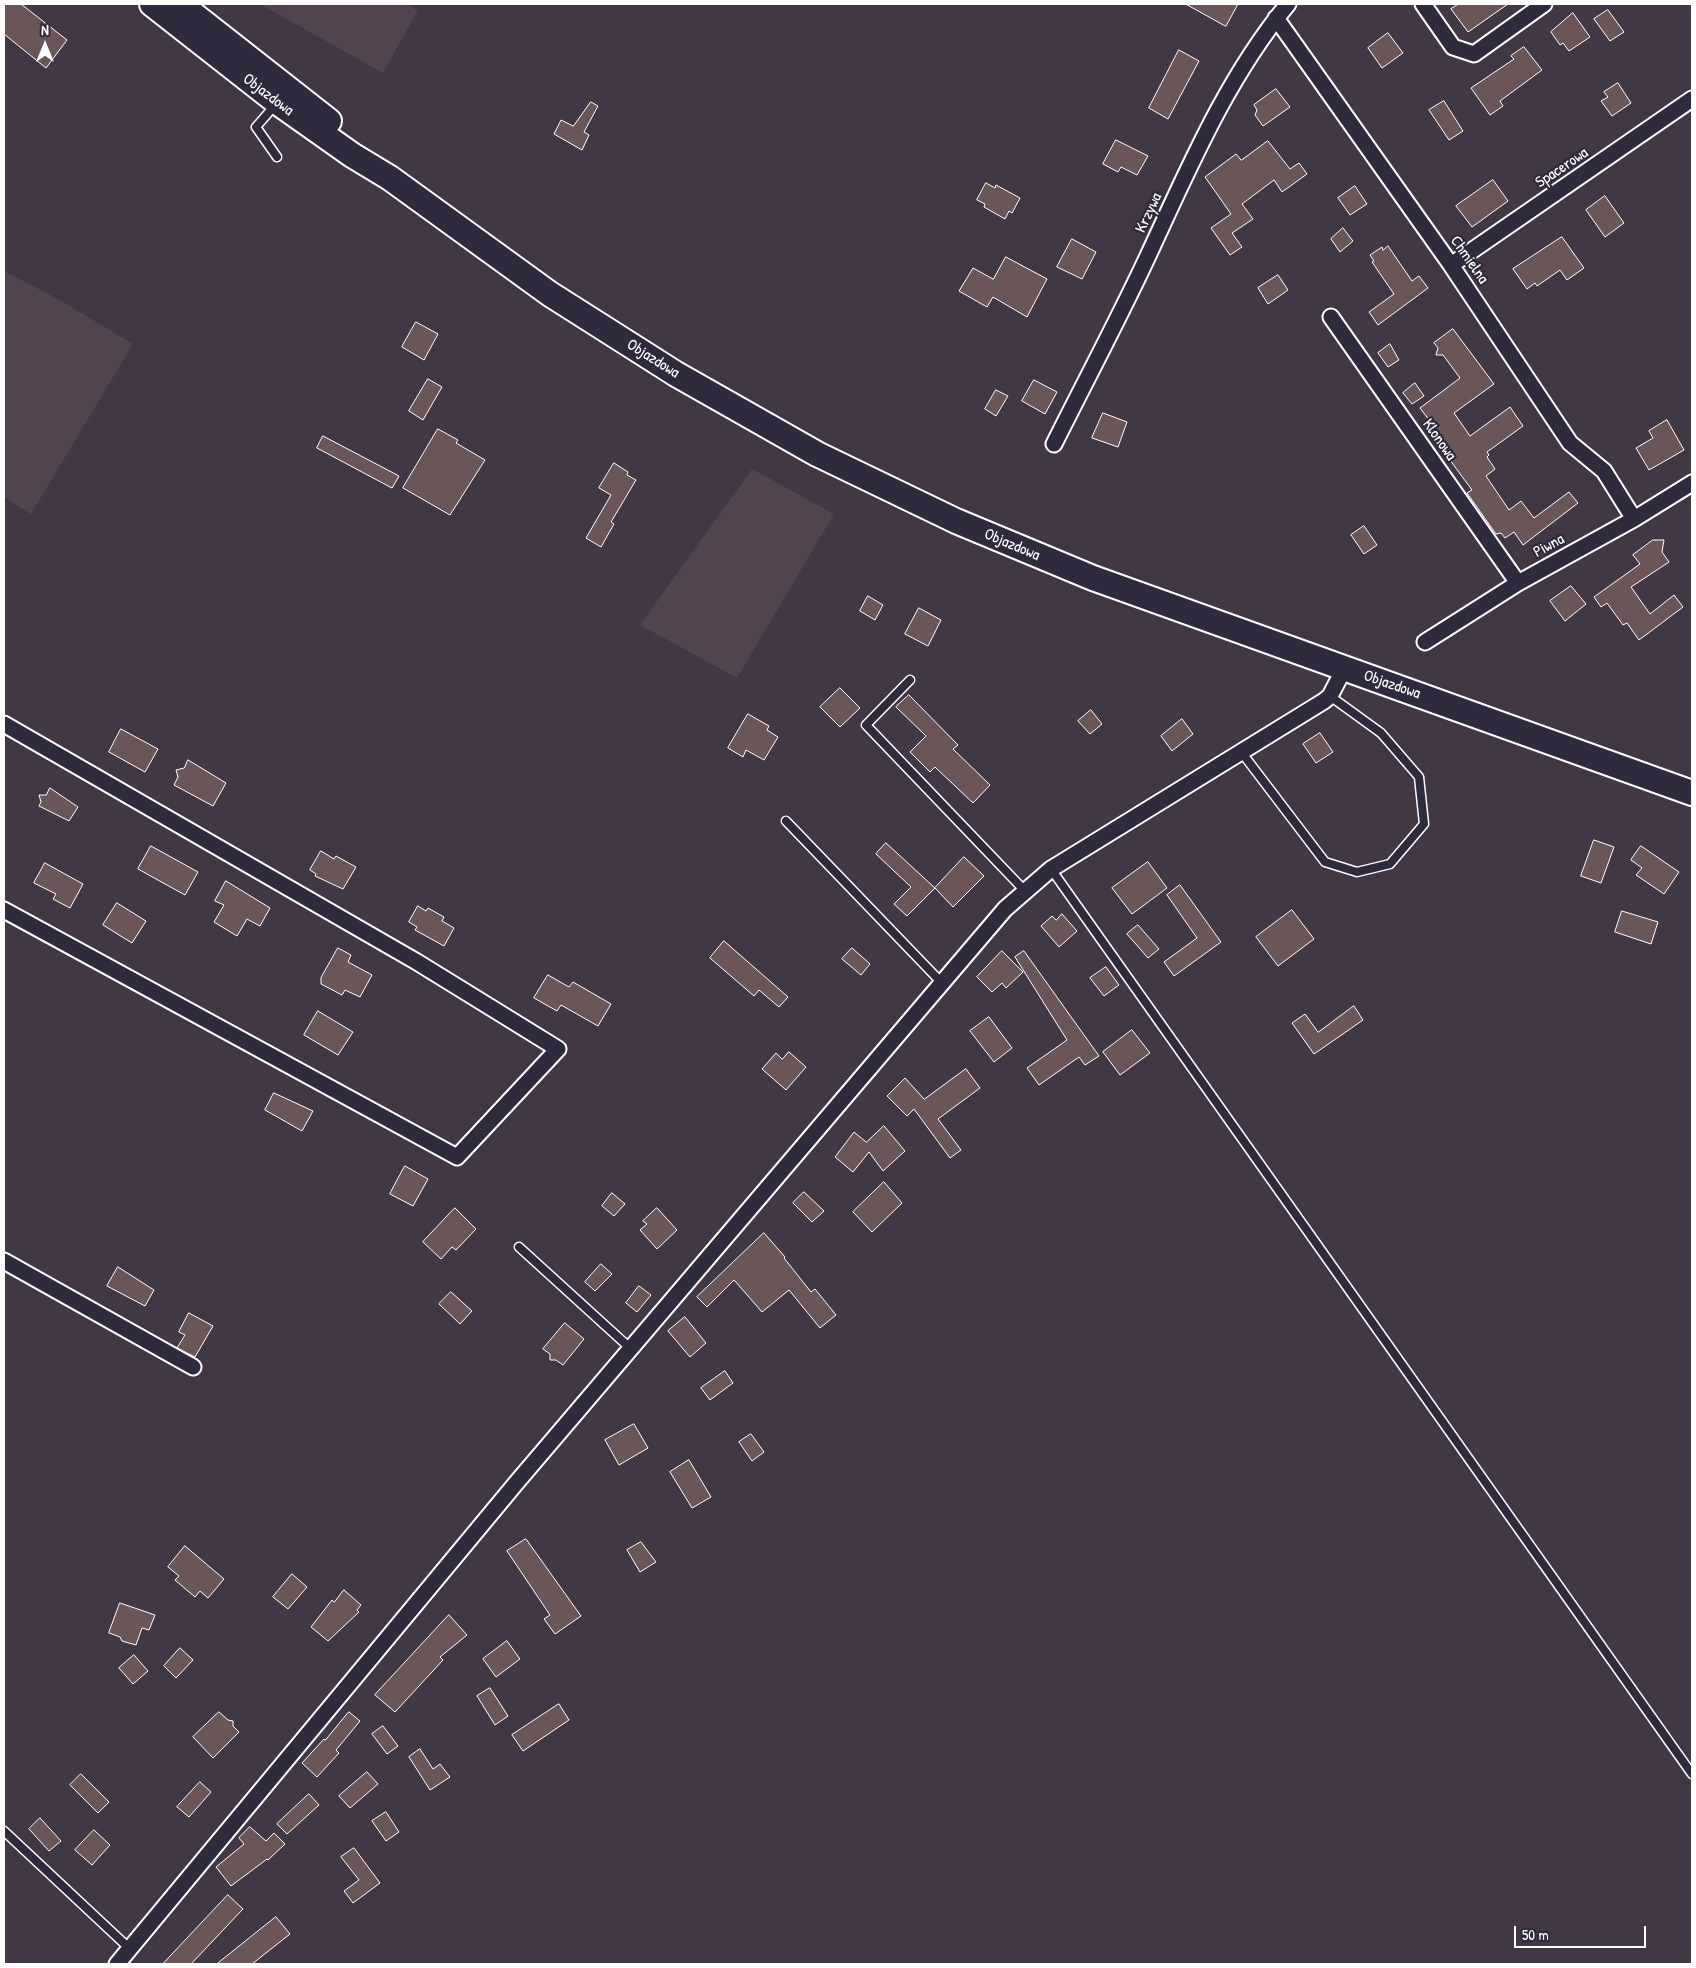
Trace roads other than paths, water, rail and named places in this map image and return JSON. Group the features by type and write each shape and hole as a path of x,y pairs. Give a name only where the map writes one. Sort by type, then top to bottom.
{"main road":[{"name":"Objazdowa","path":"152,4 277,102 352,155 390,178 550,294 676,374 817,454 915,502 1028,552 1093,578 1692,793"},
{"name":"Objazdowa","path":"180,4 372,156 390,178"}],"street":[{"name":"Krzywa","path":"1054,444 1146,260 1202,138 1238,77 1276,18 1288,4"},
{"path":"1423,4 1453,47 1474,54 1544,4"},
{"name":"Chmielna","path":"1276,18 1451,265 1570,443 1604,471 1634,519"},
{"name":"Spacerowa","path":"1451,265 1692,100"},
{"name":"Klonowa","path":"1331,317 1518,583"},
{"name":"Piwna","path":"1424,642 1518,583 1634,519 1692,483"},
{"path":"117,1964 630,1348 1005,909 1051,869 1242,753 1330,696 1344,669"},
{"path":"4,724 417,962 558,1050 457,1157 4,910"},
{"path":"4,1261 193,1367"}],"lane":[{"path":"277,102 256,126 277,158"},
{"path":"910,680 866,725 1025,891"},
{"path":"1242,753 1325,862 1357,872 1390,864 1424,824 1419,777 1381,733 1330,696"},
{"path":"786,821 941,982"},
{"path":"1051,869 1692,1774"},
{"path":"519,1246 630,1348"},
{"path":"4,1831 130,1949"}]}
